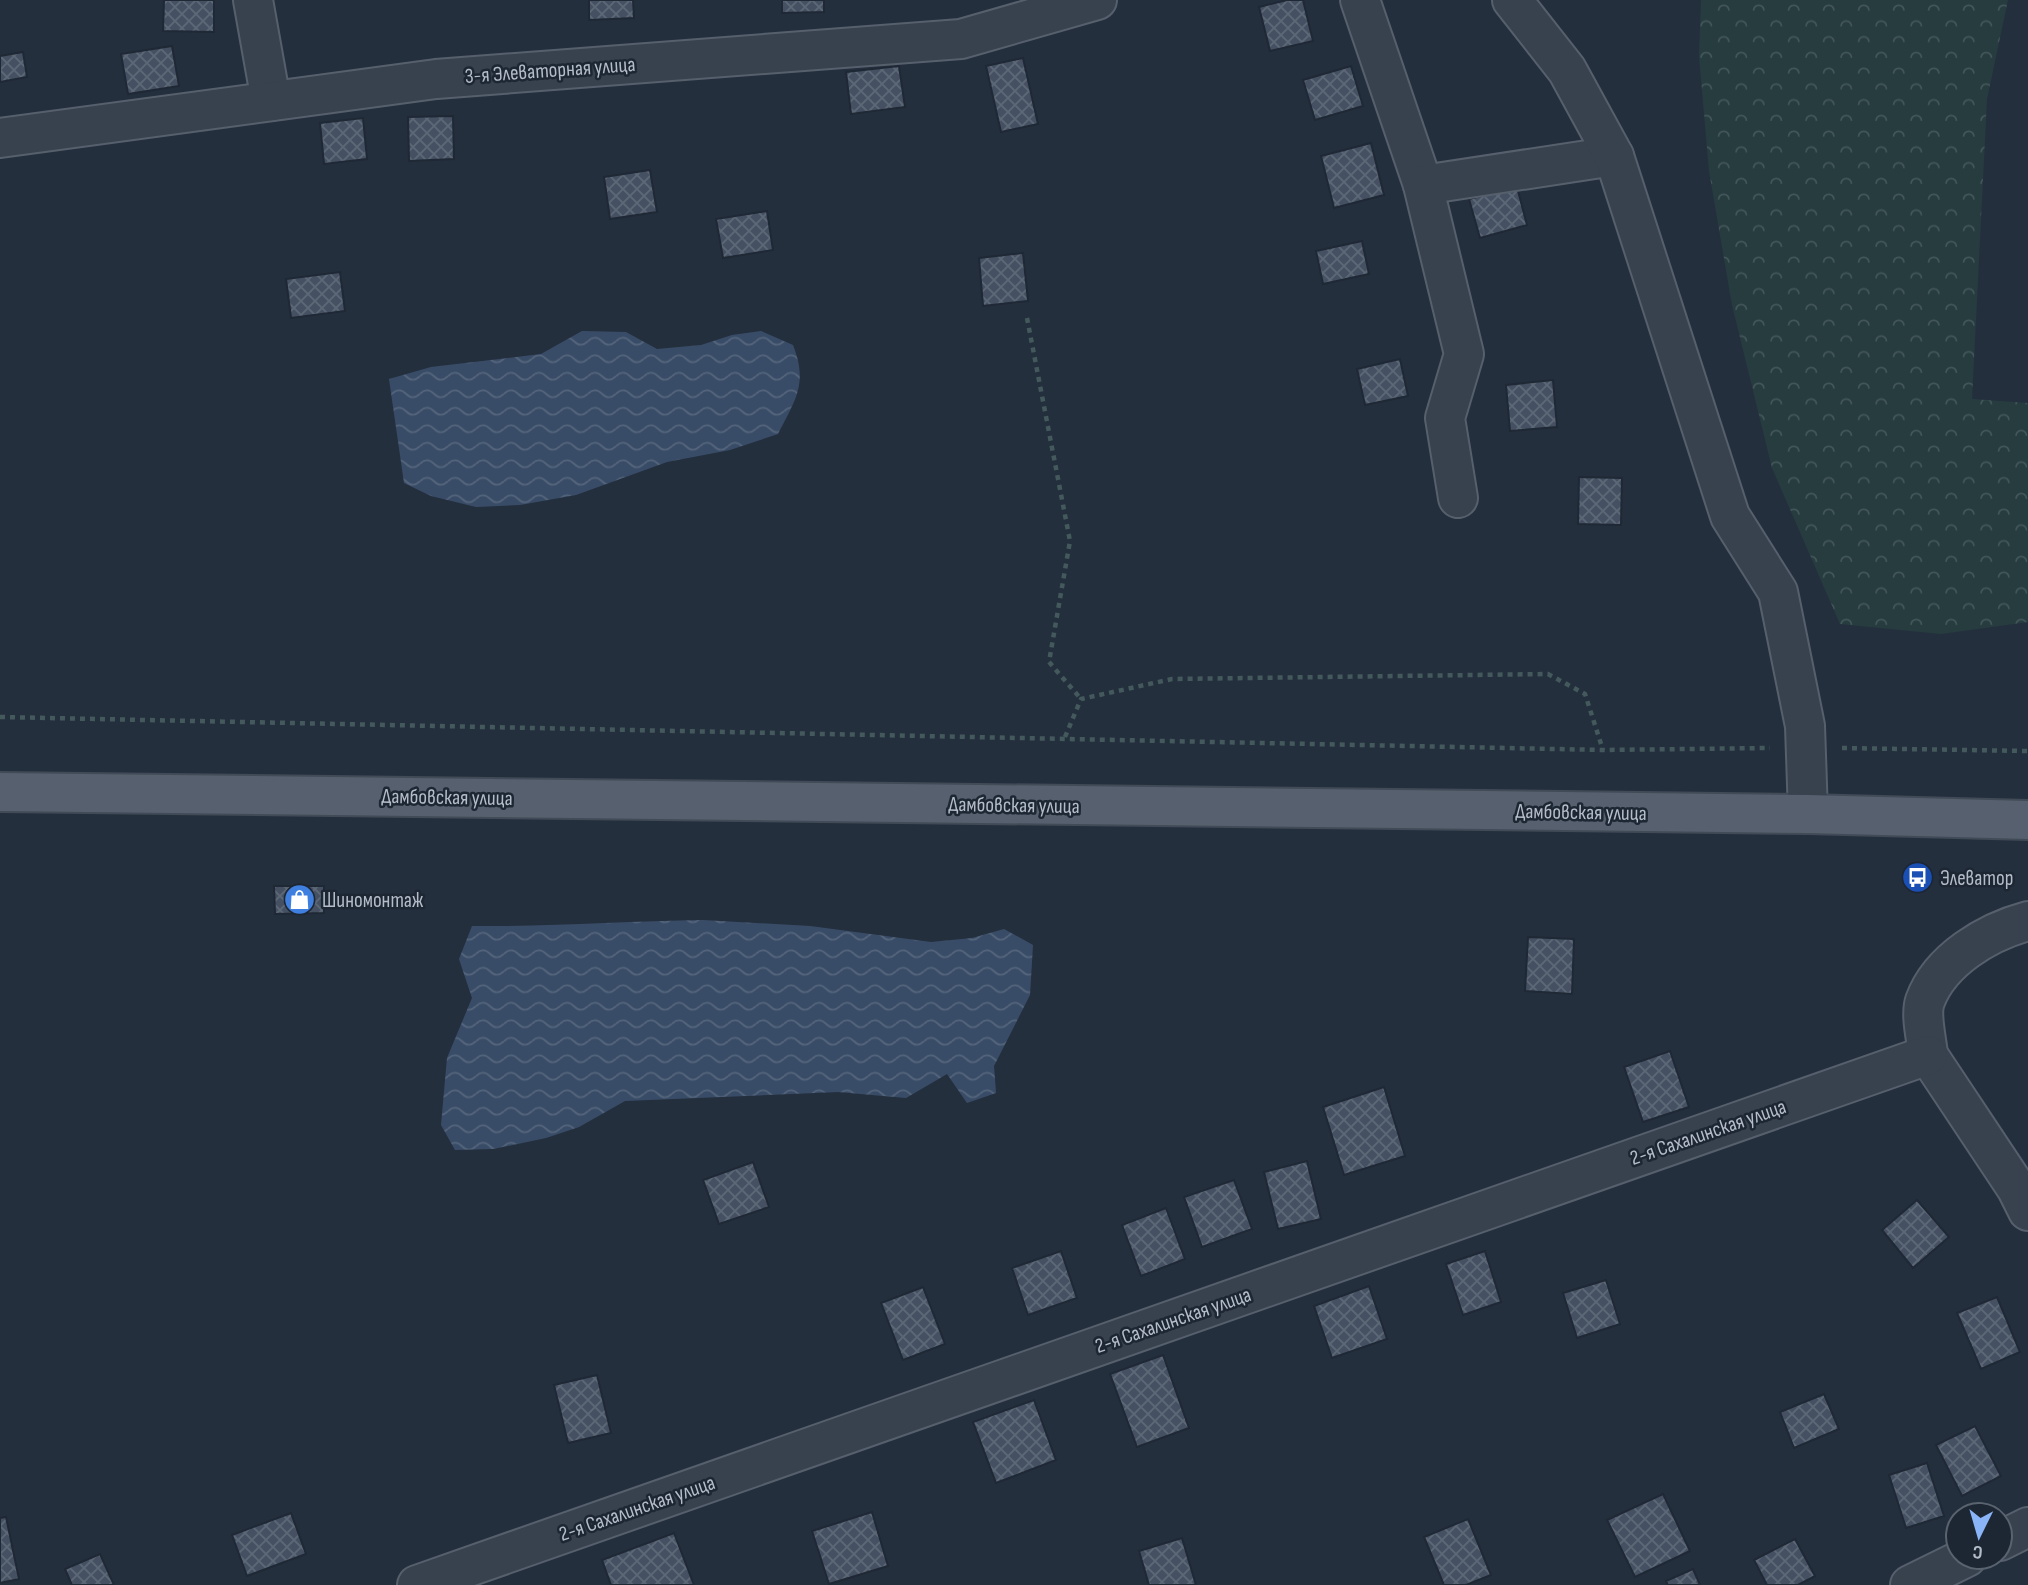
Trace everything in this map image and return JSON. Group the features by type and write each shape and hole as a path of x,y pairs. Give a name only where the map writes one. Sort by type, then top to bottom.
{"main road":[{"name":"Дамбовская улица","path":"0,792 1808,814 2028,820"}],"street":[{"path":"253,0 271,101"},
{"name":"3-я Элеваторная улица","path":"0,138 436,79 961,39 1097,0"},
{"path":"1360,0 1423,186 1464,354 1445,418 1458,498"},
{"path":"1512,0 1567,70 1614,156 1730,516 1778,592 1805,726 1808,814"},
{"path":"1423,186 1614,156"},
{"path":"2028,921 2014,925 1953,958 1924,1003 1928,1055 2017,1189 2028,1211"},
{"name":"2-я Сахалинская улица","path":"417,1585 1928,1055"},
{"path":"1910,1585 1944,1569"}],"path":[{"path":"1027,318 1070,541 1049,662 1081,699"},
{"path":"0,717 1603,750 1585,694 1548,674 1172,679 1081,699"},
{"path":"1065,738 1081,699"}],"green space":[{"path":"1701,0 2008,0 1987,99 1972,399 2028,403 2028,622 1941,634 1840,624 1772,468 1732,305 1709,171 1699,56"}],"water":[{"path":"582,331 626,332 657,349 701,345 732,335 761,331 793,345 800,370 798,391 778,434 730,450 667,462 576,495 520,505 476,507 431,496 404,483 389,379 431,367 541,354"},
{"path":"703,920 810,926 931,942 972,938 1004,929 1033,945 1030,995 994,1066 996,1093 967,1103 947,1074 906,1098 838,1092 625,1101 579,1127 546,1138 493,1149 455,1150 441,1125 447,1058 472,998 459,959 472,926"}],"building":[{"path":"164,0 214,0 214,32 163,31"},
{"path":"589,0 633,0 634,18 589,20"},
{"path":"782,0 824,0 824,12 782,13"},
{"path":"1287,0 1303,0 1313,41 1270,51 1259,7"},
{"path":"172,46 179,86 128,94 121,54"},
{"path":"23,52 27,77 0,82 0,56"},
{"path":"1023,58 1038,124 1001,132 986,66"},
{"path":"899,66 905,107 851,114 846,72"},
{"path":"1351,66 1363,106 1315,120 1303,80"},
{"path":"453,116 454,159 409,161 408,117"},
{"path":"363,118 367,159 324,164 320,123"},
{"path":"1371,143 1384,195 1334,208 1321,156"},
{"path":"650,170 657,212 610,219 604,177"},
{"path":"1517,187 1527,225 1480,238 1469,199"},
{"path":"767,211 773,250 723,258 716,219"},
{"path":"1362,241 1369,274 1323,284 1316,251"},
{"path":"1023,253 1028,301 983,306 979,258"},
{"path":"340,272 345,311 291,318 286,279"},
{"path":"1400,359 1408,396 1365,405 1357,369"},
{"path":"1553,380 1557,427 1510,431 1506,385"},
{"path":"1579,477 1622,478 1621,525 1578,524"},
{"name":"Шиномонтаж","path":"274,886 324,886 324,913 275,914"},
{"path":"1528,937 1574,939 1572,994 1525,991"},
{"path":"1670,1051 1689,1107 1643,1122 1624,1067"},
{"path":"1384,1087 1405,1156 1344,1175 1323,1107"},
{"path":"1307,1161 1321,1219 1278,1229 1264,1172"},
{"path":"753,1162 769,1207 719,1224 703,1180"},
{"path":"1234,1180 1252,1229 1202,1247 1184,1197"},
{"path":"1917,1200 1949,1237 1913,1268 1882,1230"},
{"path":"1166,1208 1185,1259 1141,1276 1122,1225"},
{"path":"1061,1251 1077,1298 1028,1315 1012,1268"},
{"path":"1485,1251 1501,1302 1463,1315 1446,1264"},
{"path":"1606,1280 1620,1324 1577,1338 1563,1293"},
{"path":"1369,1286 1387,1339 1332,1358 1314,1306"},
{"path":"923,1287 945,1344 903,1360 881,1303"},
{"path":"1997,1297 2020,1352 1981,1369 1957,1313"},
{"path":"1163,1355 1189,1428 1137,1447 1110,1374"},
{"path":"597,1375 611,1433 568,1443 554,1385"},
{"path":"1824,1394 1839,1429 1794,1448 1780,1412"},
{"path":"1034,1400 1056,1460 996,1483 973,1422"},
{"path":"1975,1426 2001,1476 1962,1496 1936,1445"},
{"path":"1927,1463 1944,1516 1906,1528 1889,1475"},
{"path":"1663,1494 1690,1551 1635,1577 1607,1520"},
{"path":"872,1512 888,1566 829,1584 812,1531"},
{"path":"291,1513 306,1554 247,1576 232,1535"},
{"path":"6,1517 19,1579 0,1583 0,1518"},
{"path":"1468,1519 1491,1575 1466,1585 1444,1585 1424,1537"},
{"path":"674,1533 694,1585 611,1585 602,1560"},
{"path":"1182,1538 1196,1585 1149,1585 1139,1551"},
{"path":"1795,1539 1815,1576 1798,1585 1767,1585 1754,1560"},
{"path":"100,1554 114,1585 72,1585 65,1569"},
{"path":"1693,1569 1700,1585 1668,1585 1666,1581"}],"place":[{"name":"Элеватор","path":"1917,878"},
{"name":"Шиномонтаж","path":"299,900"}]}
